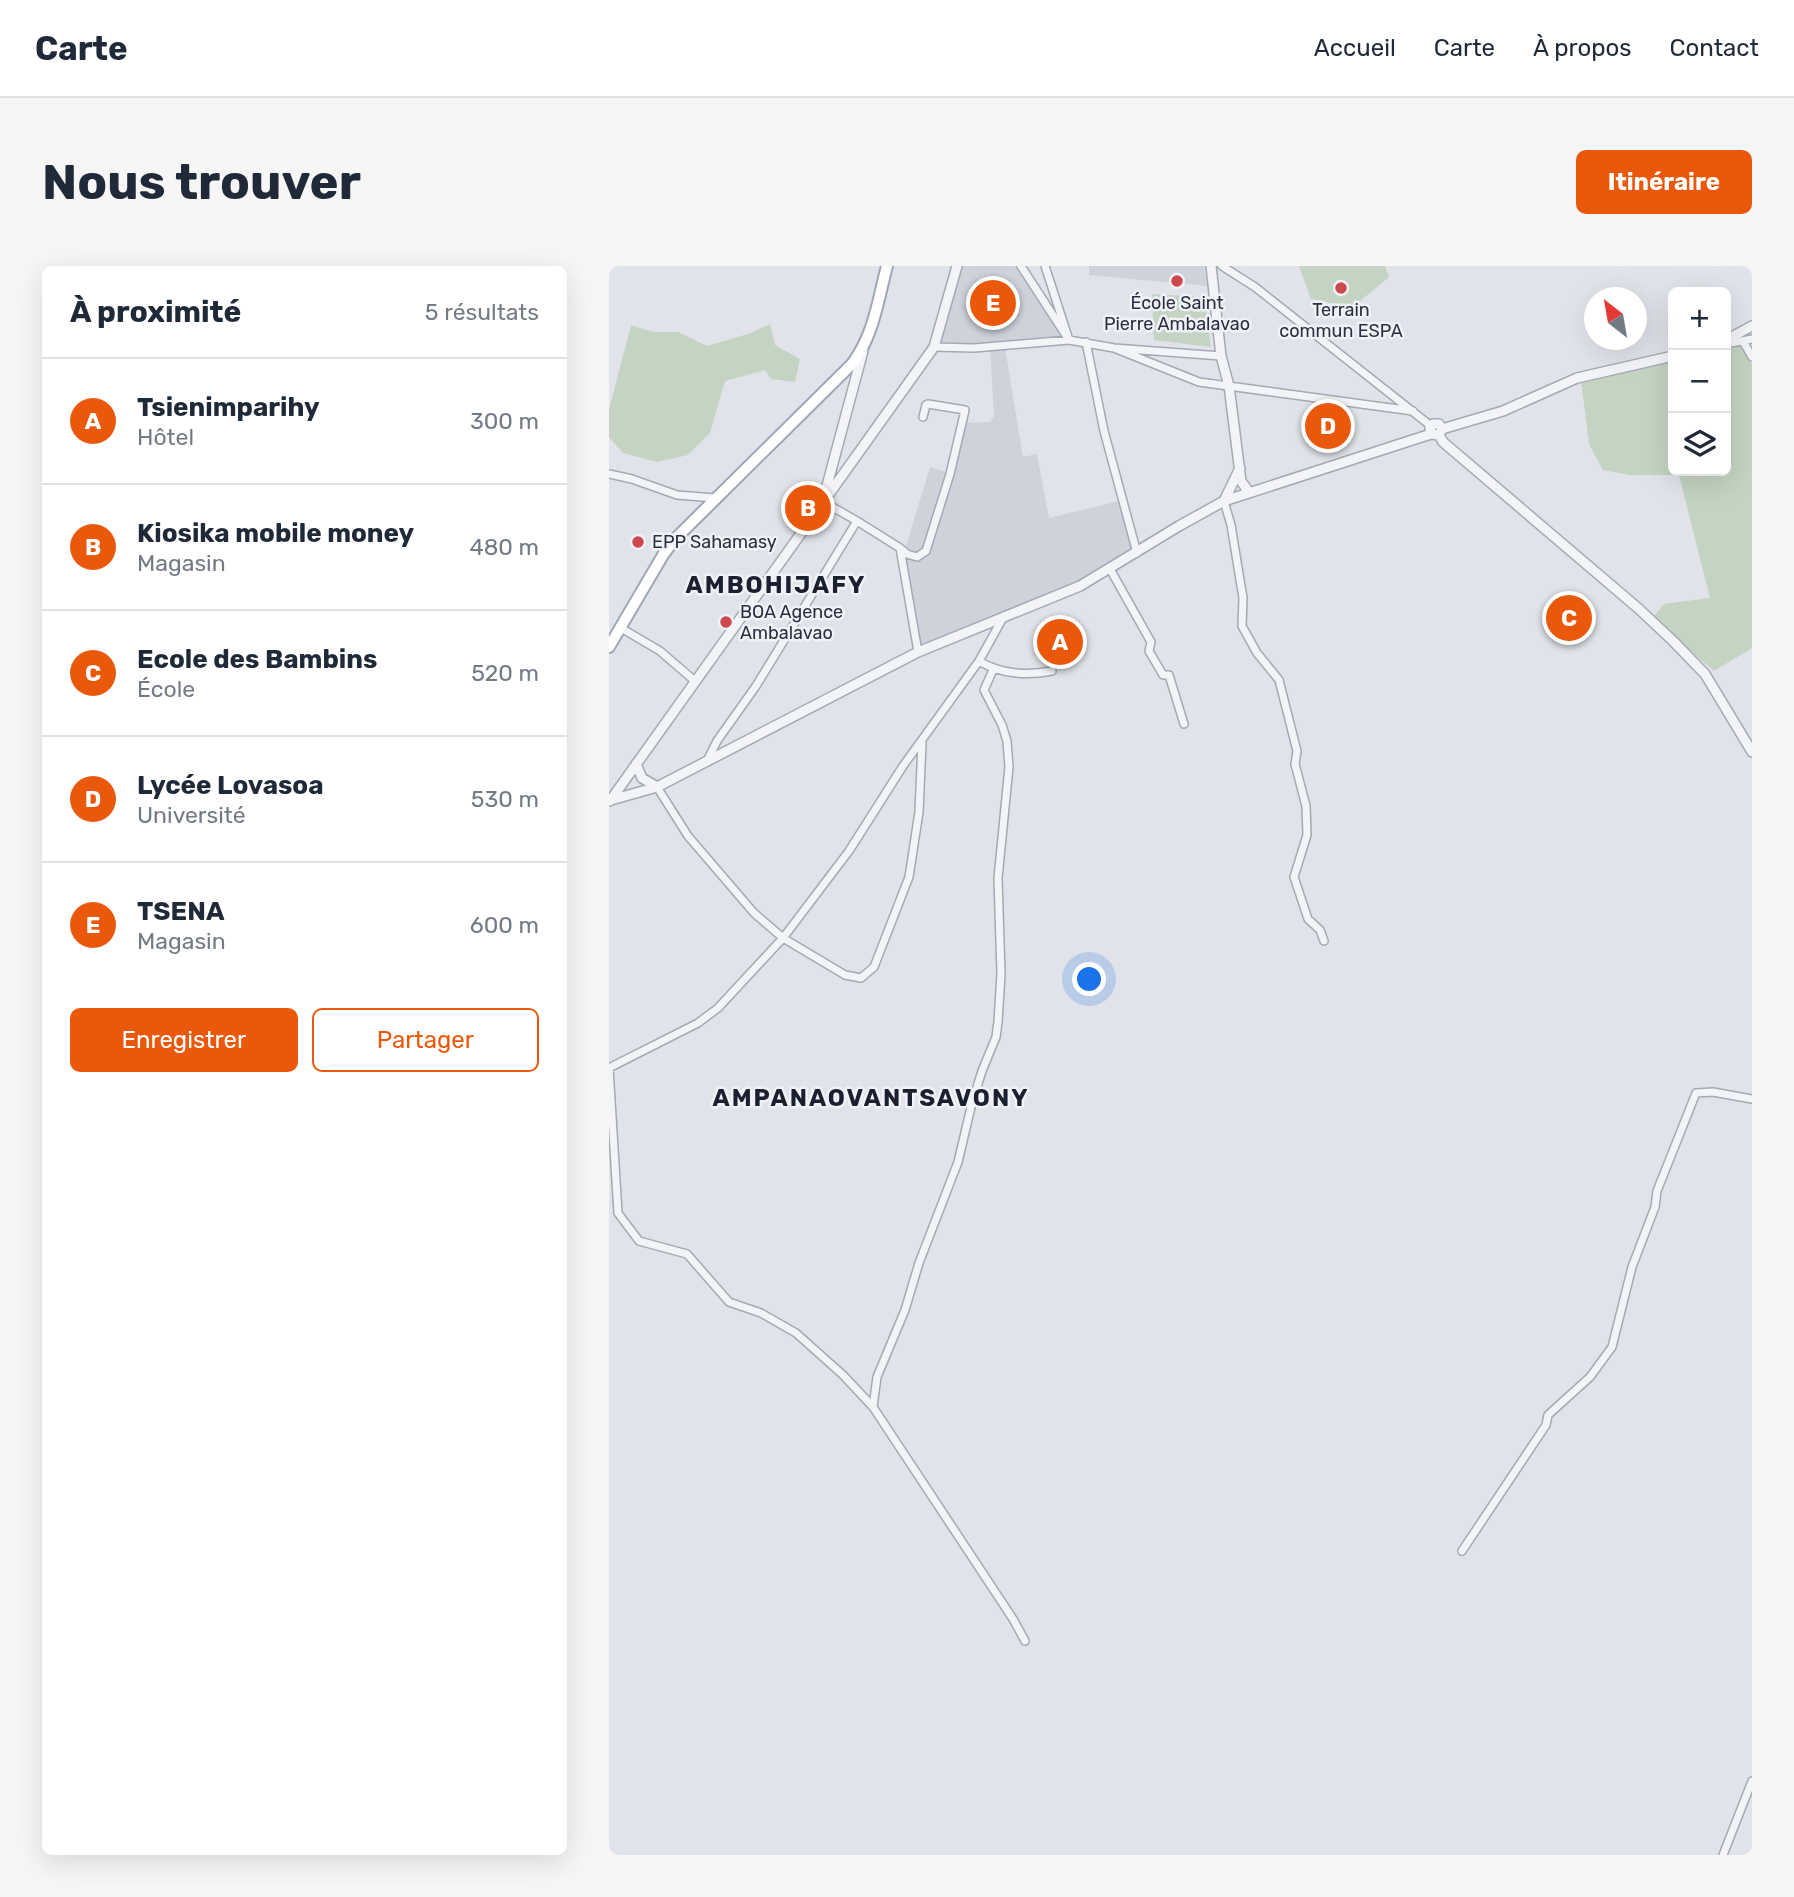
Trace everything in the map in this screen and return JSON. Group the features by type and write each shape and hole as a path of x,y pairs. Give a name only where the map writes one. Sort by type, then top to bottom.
{"main road":[{"path":"609,647 615,632 674,540 864,349 872,328 887,266"}],"street":[{"path":"610,801 822,500 934,347 957,266"},
{"path":"1021,266 1069,340"},
{"path":"1045,266 1069,340"},
{"path":"1211,266 1221,356 1229,386 1241,481 1249,492"},
{"path":"1222,266 1255,287 1413,411 1436,431 1443,442 1629,600 1705,674 1751,748"},
{"path":"1731,339 1752,326"},
{"path":"1731,342 1752,339"},
{"path":"934,347 974,348 1069,340 1114,348 1221,356"},
{"path":"1743,341 1752,357"},
{"path":"1086,342 1104,431 1137,553"},
{"path":"1114,348 1199,382 1413,411"},
{"path":"822,500 864,349"},
{"path":"610,801 657,787 918,652 1080,586 1224,501 1503,411 1577,378 1668,357"},
{"path":"838,377 852,393"},
{"path":"822,500 907,554 917,556 926,551 950,474 965,410 928,404 923,417"},
{"path":"1240,467 1224,501 1231,525 1243,598 1242,626 1257,653 1279,680 1297,751 1295,764 1306,806 1307,835 1294,877 1308,919 1320,930 1324,941"},
{"path":"609,474 677,495 715,498"},
{"path":"708,759 857,521"},
{"path":"900,548 918,652"},
{"path":"1110,569 1151,642 1149,651 1163,675 1169,675 1172,679 1184,724"},
{"path":"1004,616 979,661 882,798 849,851 782,937 718,1008 698,1023 609,1068 618,1213 629,1230 639,1241 687,1254 729,1302 761,1313 796,1333 843,1375 873,1407 1025,1641"},
{"path":"615,632 660,652 696,682"},
{"path":"979,661 993,670 1035,674 1052,671"},
{"path":"873,1407 877,1377 939,1217 958,1162 982,1071 996,1037 1001,974 998,877 1009,767 1007,741 1002,725 983,690 993,670"},
{"path":"636,764 642,779 657,787 688,836 754,913 782,937 845,975 861,978 874,967 909,877 919,812 922,743"},
{"path":"1462,1551 1546,1425 1548,1415 1590,1377 1612,1347 1632,1266 1655,1207 1657,1191 1696,1093 1752,1099"},
{"path":"1723,1855 1752,1781"}],"shaded area":[{"path":"955,266 1019,266 1064,339 998,344 931,342"},
{"name":"École Saint Pierre Ambalavao","path":"1089,266 1204,266 1207,286 1089,275"},
{"path":"1005,348 1023,457 1037,454 1049,518 1118,501 1135,552 1081,583 916,647 904,561 906,546 930,467 950,473 962,423 990,422 994,416 990,350"}],"green space":[{"name":"Terrain commun ESPA","path":"1299,266 1385,266 1389,277 1353,307 1311,299"},
{"path":"1152,294 1204,297 1211,347 1154,340"},
{"path":"770,324 775,345 800,359 795,382 771,379 765,370 725,381 710,433 688,455 657,462 623,453 609,437 609,410 631,325 653,332 678,332 707,346 748,334"},
{"path":"1741,344 1752,365 1752,648 1714,671 1652,618 1664,604 1710,598 1679,476 1731,476 1731,346"},
{"path":"1668,360 1668,475 1630,475 1603,470 1589,444 1581,380"}],"place":[{"name":"École Saint Pierre Ambalavao","path":"1177,281"},
{"name":"Terrain commun ESPA","path":"1341,288"},
{"name":"TSENA","path":"993,303"},
{"name":"Lycée Lovasoa","path":"1328,426"},
{"name":"Kiosika mobile money","path":"808,508"},
{"name":"EPP Sahamasy","path":"638,542"},
{"name":"Ecole des Bambins","path":"1569,618"},
{"name":"BOA Agence Ambalavao","path":"726,622"},
{"name":"Tsienimparihy","path":"1060,642"}],"district":[{"name":"AMBOHIJAFY","path":"776,585"},
{"name":"AMPANAOVANTSAVONY","path":"871,1098"}]}
